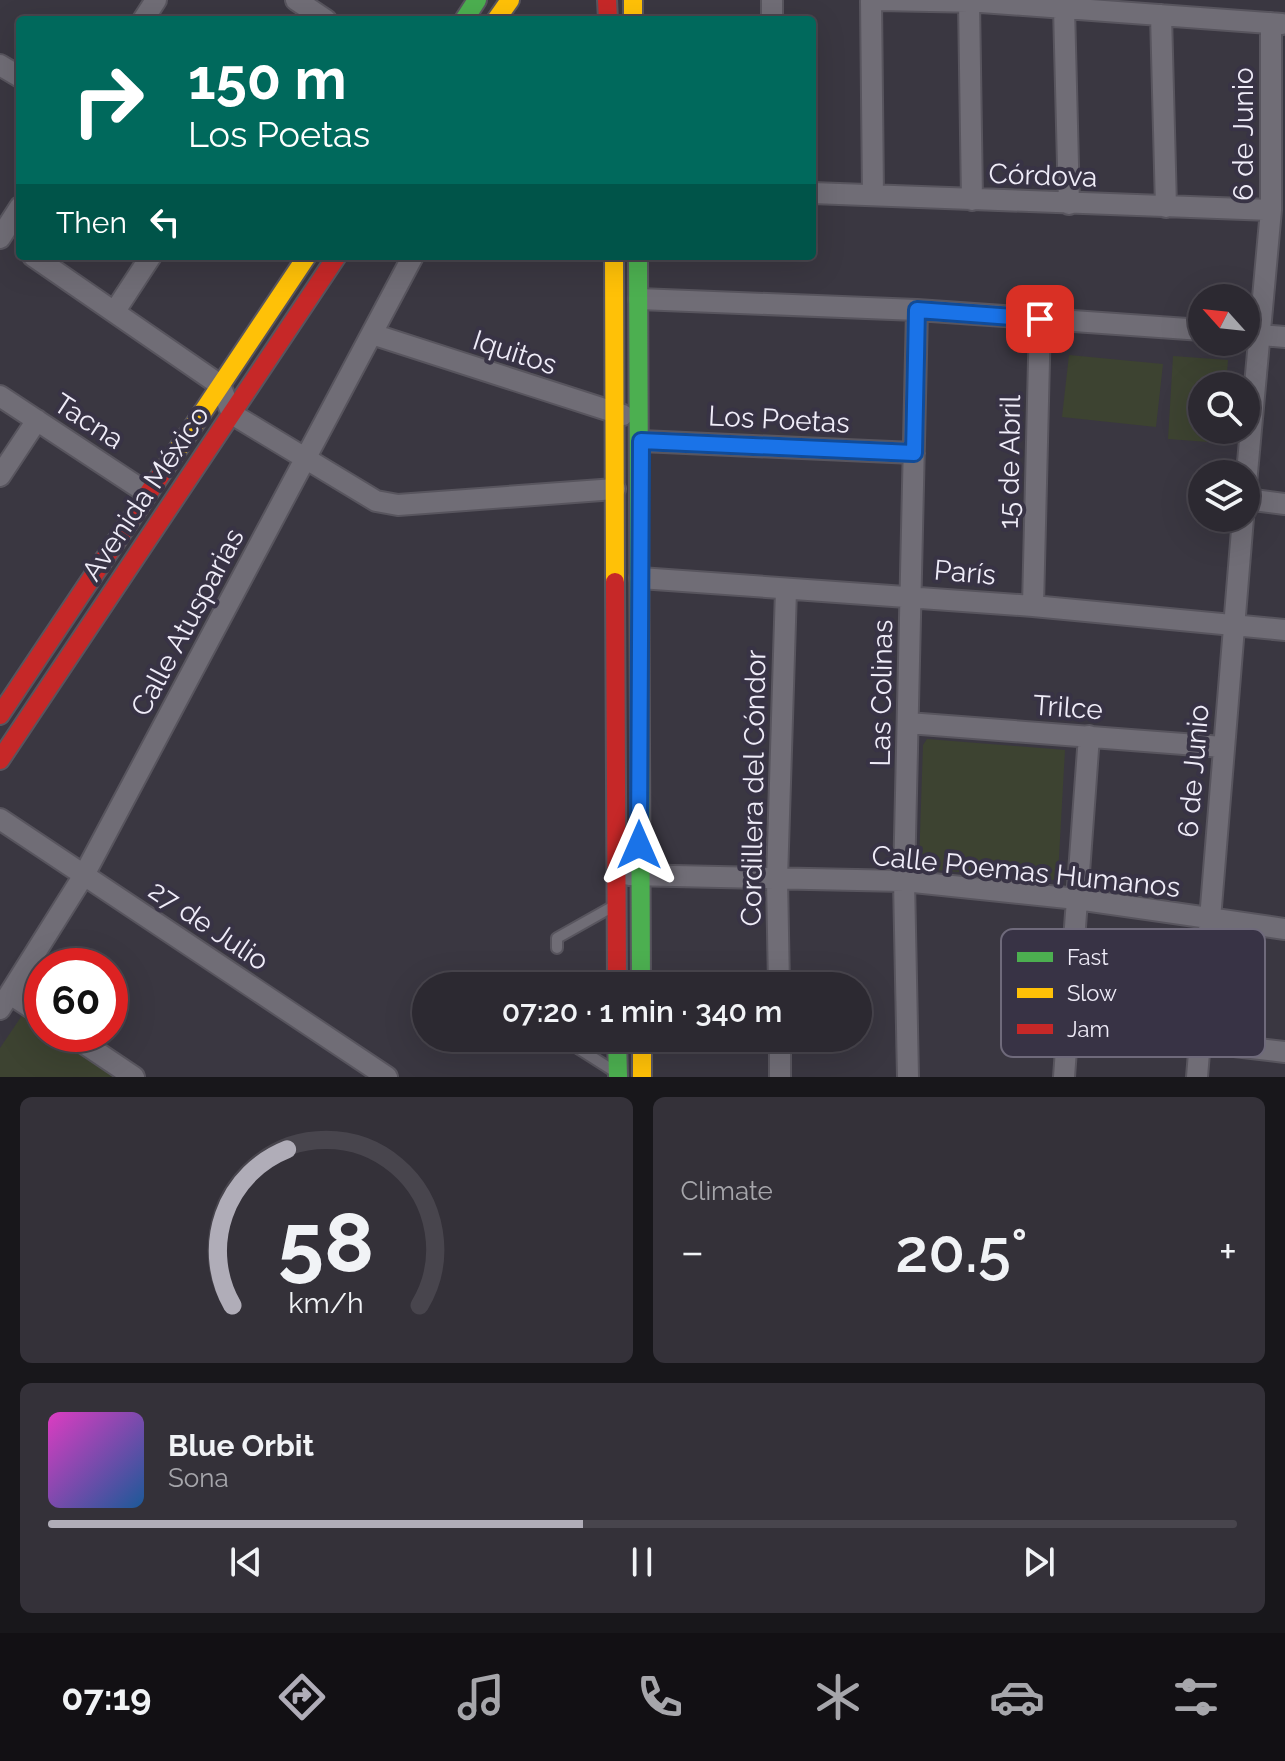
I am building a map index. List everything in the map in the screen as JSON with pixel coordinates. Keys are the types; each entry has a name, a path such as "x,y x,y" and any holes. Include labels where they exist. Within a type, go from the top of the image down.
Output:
{"main road":[{"name":"Avenida México","path":"0,715 304,260"},
{"name":"Avenida México","path":"0,760 334,260"},
{"path":"614,260 617,972"},
{"path":"638,260 641,972"},
{"path":"617,1052 618,1075"},
{"path":"642,1052 642,1077"}],"street":[{"path":"871,0 873,195"},
{"path":"879,0 977,1 1161,15 1202,9 1278,24"},
{"path":"972,200 977,1"},
{"path":"1064,8 1069,204"},
{"path":"1161,15 1166,207"},
{"name":"6 de Junio","path":"1260,286 1271,210 1278,24"},
{"name":"Córdova","path":"816,193 1271,210"},
{"path":"1,236 16,213"},
{"path":"39,260 220,385 232,414 305,461 376,501 398,505 615,489"},
{"path":"115,311 148,260"},
{"name":"Calle Atusparias","path":"5,1002 84,875 411,260"},
{"path":"639,299 917,310 1188,329"},
{"name":"Las Colinas","path":"908,1077 904,881 917,310"},
{"name":"15 de Abril","path":"1033,606 1040,319"},
{"name":"Iquitos","path":"372,334 615,415 641,416"},
{"path":"1260,335 1285,337"},
{"name":"6 de Junio","path":"1247,460 1252,356"},
{"name":"Tacna","path":"0,396 147,493"},
{"path":"0,476 37,420"},
{"name":"Los Poetas","path":"641,441 914,453"},
{"path":"1260,501 1285,504"},
{"name":"6 de Junio","path":"1209,929 1242,532"},
{"name":"París","path":"640,578 911,596 1285,630"},
{"name":"Cordillera del Cóndor","path":"779,972 777,879 786,590"},
{"name":"Trilce","path":"908,723 1223,747"},
{"path":"1075,929 1089,736"},
{"name":"27 de Julio","path":"0,819 387,1077"},
{"name":"Calle Poemas Humanos","path":"617,875 904,881 1077,899 1285,929"},
{"path":"5,1002 24,1009"},
{"path":"1265,1050 1285,1052"},
{"path":"97,1052 134,1077"},
{"path":"780,1052 780,1077"},
{"path":"1064,1077 1065,1057"},
{"name":"6 de Junio","path":"1197,1077 1199,1057"}],"lane":[{"path":"557,948 557,938 617,904"},
{"path":"583,1052 618,1075"}],"green space":[{"path":"1069,355 1163,364 1156,427 1062,417"},
{"path":"1173,356 1228,360 1227,372 1188,372 1188,440 1168,439"},
{"path":"927,739 1065,750 1058,875 1053,880 924,869 919,864 923,745"},
{"path":"24,1012 24,1052 84,1052 121,1077 0,1077 0,1048"}],"traffic: fast":[{"path":"467,16 477,0"},
{"path":"638,260 641,972"},
{"path":"617,1052 618,1077"}],"traffic: slow":[{"path":"499,16 510,0"},
{"path":"633,0 633,16"},
{"path":"172,458 304,260"},
{"path":"614,260 615,582"},
{"path":"642,1052 642,1077"}],"traffic: jam":[{"path":"607,0 608,16"},
{"path":"0,760 334,260"},
{"path":"0,715 172,458"},
{"path":"615,582 617,972"}],"route":[{"path":"639,845 641,441 914,453 917,310 1040,319"}]}
